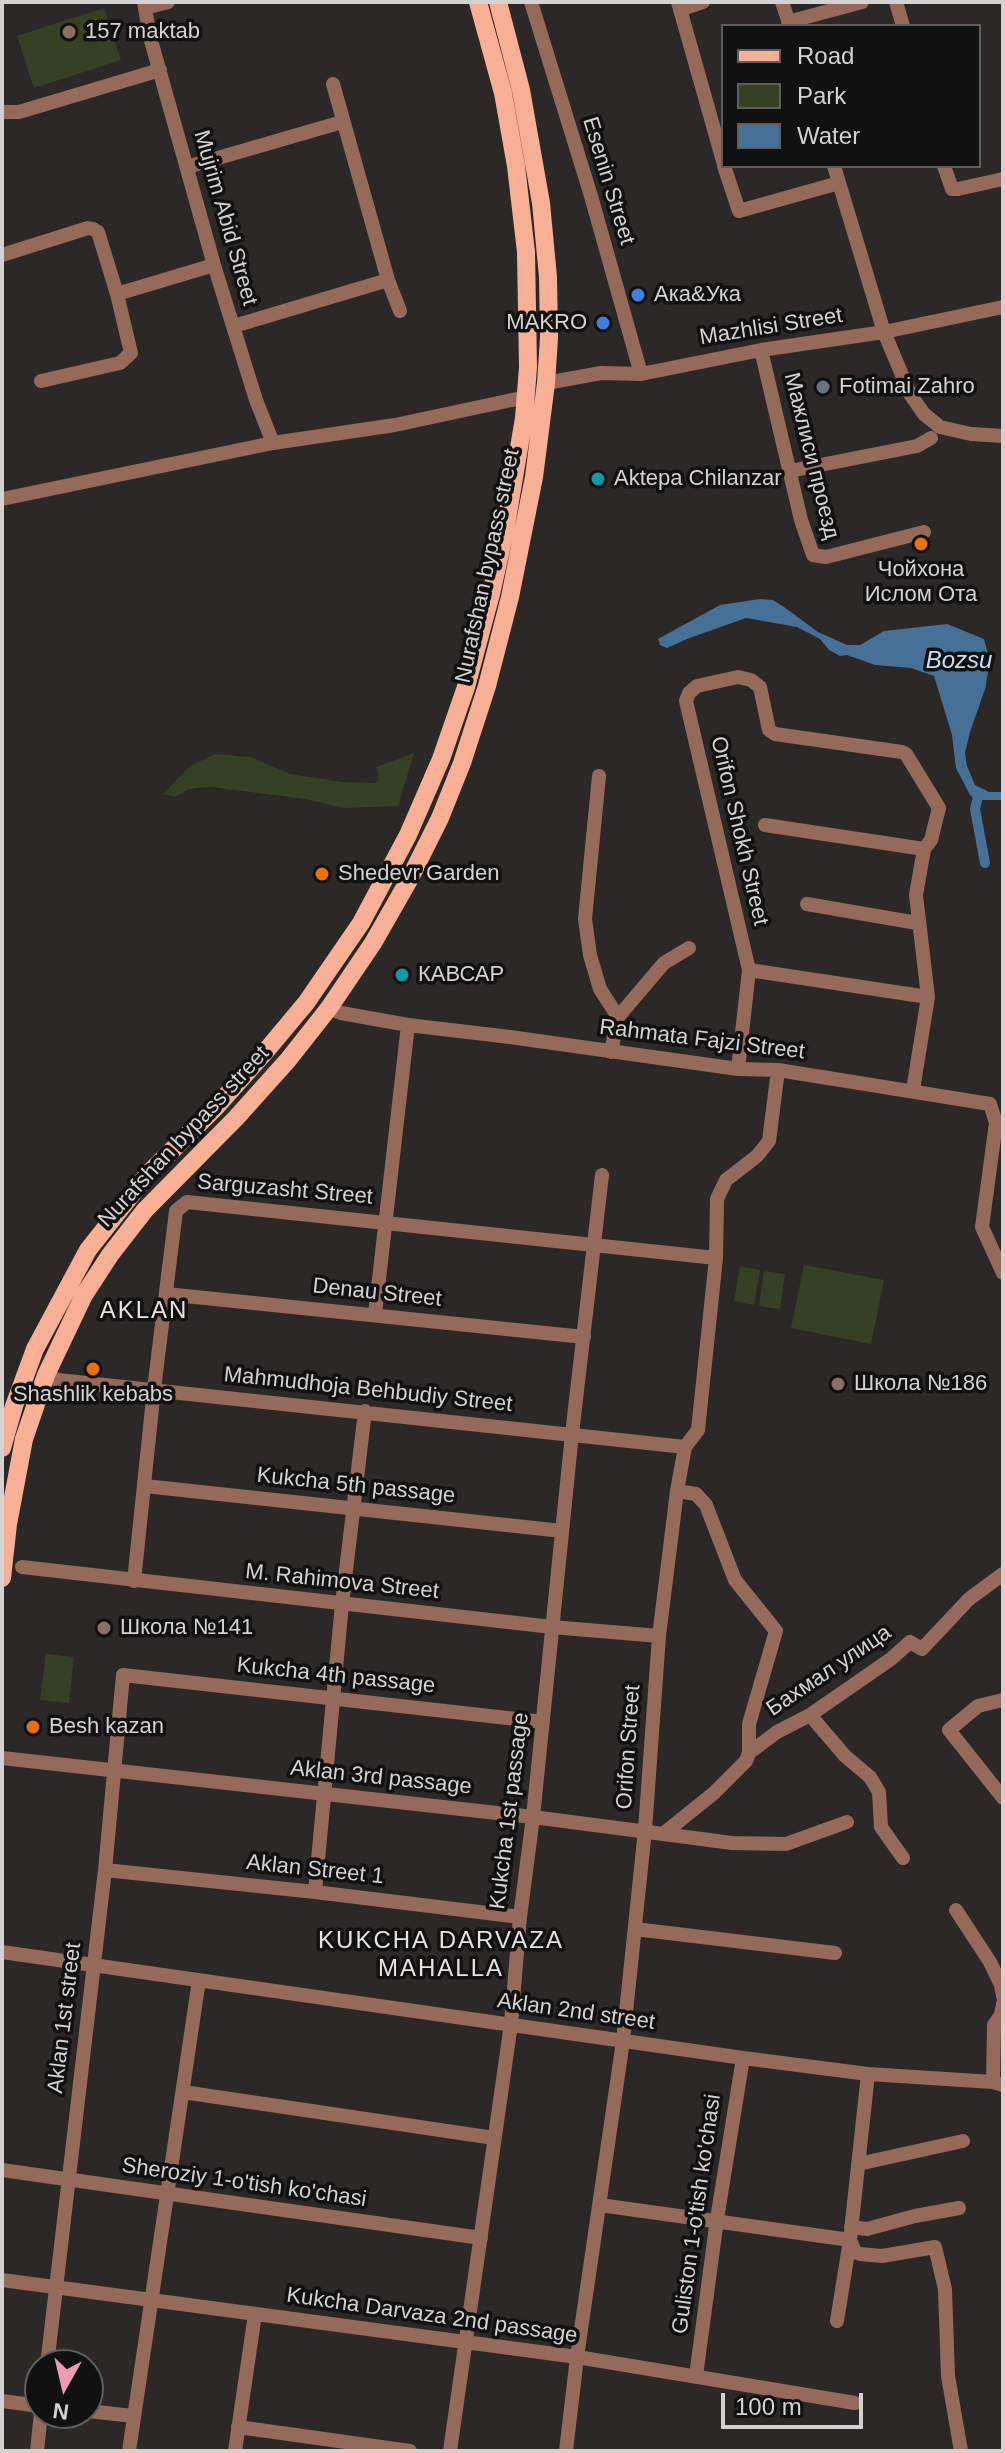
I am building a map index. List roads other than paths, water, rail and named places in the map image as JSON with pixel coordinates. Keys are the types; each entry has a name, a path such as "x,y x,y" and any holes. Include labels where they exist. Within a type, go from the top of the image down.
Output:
{"main road":[{"name":"Nurafshan bypass street","path":"2,1448 29,1365 52,1313 88,1250 148,1174 241,1080 306,1003 376,897 441,759 501,596 534,477 546,383 549,297 535,165 510,83 478,2"},
{"name":"Nurafshan bypass street","path":"2,1578 18,1463 46,1375 69,1323 97,1273 127,1232 164,1189 262,1089 329,1008 384,925 440,818 483,699 501,596 526,397 529,341 526,252 510,83 498,2"},
{"path":"526,252 536,246 546,250"},
{"path":"419,810 426,806 433,807 440,818"},
{"path":"111,1220 115,1231 127,1232"},
{"path":"52,1313 65,1311 69,1323"}],"street":[{"path":"145,5 168,2"},
{"name":"Esenin Street","path":"531,2 591,196 641,374"},
{"path":"703,2 679,6 721,153"},
{"path":"782,2 789,24 862,2"},
{"path":"896,2 902,24"},
{"name":"Mujrim Abid Street","path":"145,5 150,37 214,265 256,400 273,443"},
{"path":"2,112 19,112 160,70"},
{"path":"333,84 388,280 400,311"},
{"path":"187,167 342,122"},
{"path":"725,168 739,211 839,183"},
{"path":"835,168 884,332 910,394 924,414 940,427 959,433 1003,436"},
{"path":"945,168 952,189 1003,179"},
{"path":"2,255 93,229 98,232 131,353 120,363 41,381"},
{"path":"117,294 214,265"},
{"path":"234,326 388,280"},
{"name":"Mazhlisi Street","path":"546,383 601,373 641,374 761,350 884,332 1003,307"},
{"name":"Мажлиси проезд","path":"761,350 801,520 813,555 826,557 924,532"},
{"path":"2,499 273,443 382,428 526,397"},
{"path":"790,471 917,446 931,438"},
{"name":"Orifon Shokh Street","path":"738,1069 749,970 686,701 689,693 697,686 738,677 751,680 760,687 769,730 775,734 906,754 939,808 931,840 924,849"},
{"path":"599,776 585,919 590,955 600,989 618,1017"},
{"path":"765,825 924,849 916,895 928,997 913,1090"},
{"path":"807,904 917,923"},
{"path":"611,1052 618,1017 664,963 689,948"},
{"path":"749,970 928,997"},
{"name":"Rahmata Fajzi Street","path":"329,1008 408,1025 738,1069 778,1070 997,1101"},
{"path":"375,1314 408,1025"},
{"name":"Orifon Street","path":"566,2451 623,2041 645,1830 659,1636 677,1491 685,1447 698,1430 716,1258 716,1205 726,1180 757,1156 769,1141 778,1070"},
{"path":"997,1101 999,1124 982,1227 1003,1273"},
{"name":"Kukcha 1st passage","path":"450,2451 511,2024 520,1917 602,1175"},
{"name":"Sarguzasht Street","path":"134,1581 176,1211 187,1202 716,1258"},
{"name":"Denau Street","path":"166,1294 584,1337"},
{"name":"Mahmudhoja Behbudiy Street","path":"46,1375 58,1380 685,1447"},
{"path":"315,1892 342,1604 365,1411"},
{"name":"Kukcha 5th passage","path":"145,1486 562,1531"},
{"name":"Бахмал улица","path":"663,1834 714,1793 746,1761 749,1724 776,1631 735,1580 706,1505 696,1494 677,1491"},
{"name":"M. Rahimova Street","path":"22,1567 552,1627 659,1636"},
{"name":"Бахмал улица","path":"749,1753 777,1732 810,1715 891,1659 910,1642 922,1649 969,1599 1003,1574"},
{"name":"Kukcha 4th passage","path":"123,1675 543,1722"},
{"name":"Aklan 1st street","path":"49,2349 105,1870 123,1675"},
{"path":"1003,1700 978,1706 949,1730 1003,1798"},
{"path":"810,1715 845,1756 870,1777 879,1792 881,1827 903,1858"},
{"name":"Аklаn 3rd passage","path":"2,1758 645,1830 732,1843 786,1844 847,1822"},
{"name":"Аklаn Street 1","path":"105,1870 520,1917"},
{"path":"956,1910 990,1962 1003,1996"},
{"path":"635,1929 835,1953"},
{"name":"Аklаn 2nd street","path":"2,1952 743,2058 868,2074 998,2084"},
{"path":"129,2451 199,1980"},
{"path":"998,2084 994,2025 1001,2015 1003,2004"},
{"name":"Guliston 1-o'tish ko'chasi","path":"696,2376 743,2058"},
{"path":"837,2321 868,2074"},
{"path":"183,2092 494,2138"},
{"path":"858,2164 963,2141"},
{"name":"Sheroziy 1-o'tish ko'chasi","path":"2,2170 481,2238"},
{"path":"600,2205 850,2233 959,2208"},
{"path":"850,2233 855,2252 860,2254 882,2256 935,2247 945,2289 948,2376 961,2451"},
{"name":"Kukcha Darvaza 2nd passage","path":"2,2280 577,2357 855,2403"},
{"path":"235,2451 255,2314"},
{"path":"2,2401 24,2404"},
{"path":"104,2413 133,2416"},
{"path":"238,2427 410,2451"},
{"path":"37,2451 39,2429"}],"water":[{"name":"Bozsu","path":"773,600 818,632 847,645 860,645 884,631 947,624 984,639 990,662 965,753 975,785 989,792 1003,792 1003,800 976,800 970,795 956,768 952,735 934,676 911,668 875,665 847,655 840,656 829,650 820,639 797,627 746,618 667,648 660,645 658,639 720,605"}],"waterway":[{"path":"978,796 975,809 985,863"}],"place":[{"name":"157 maktab","path":"69,32"},
{"name":"Ака&Ука","path":"638,295"},
{"name":"MAKRO","path":"603,323"},
{"name":"Fotimai Zahro","path":"823,387"},
{"name":"Aktepa Chilanzar","path":"598,479"},
{"name":"Чойхона Ислом Ота","path":"921,544"},
{"name":"Shedevr Garden","path":"322,874"},
{"name":"КАВСАР","path":"402,975"},
{"name":"Shashlik kebabs","path":"93,1369"},
{"name":"Школа №186","path":"838,1384"},
{"name":"Школа №141","path":"104,1628"},
{"name":"Besh kazan","path":"33,1727"}],"district":[{"name":"AKLAN","path":"144,1311"},
{"name":"KUKCHA DARVAZA MAHALLA","path":"441,1955"}]}
